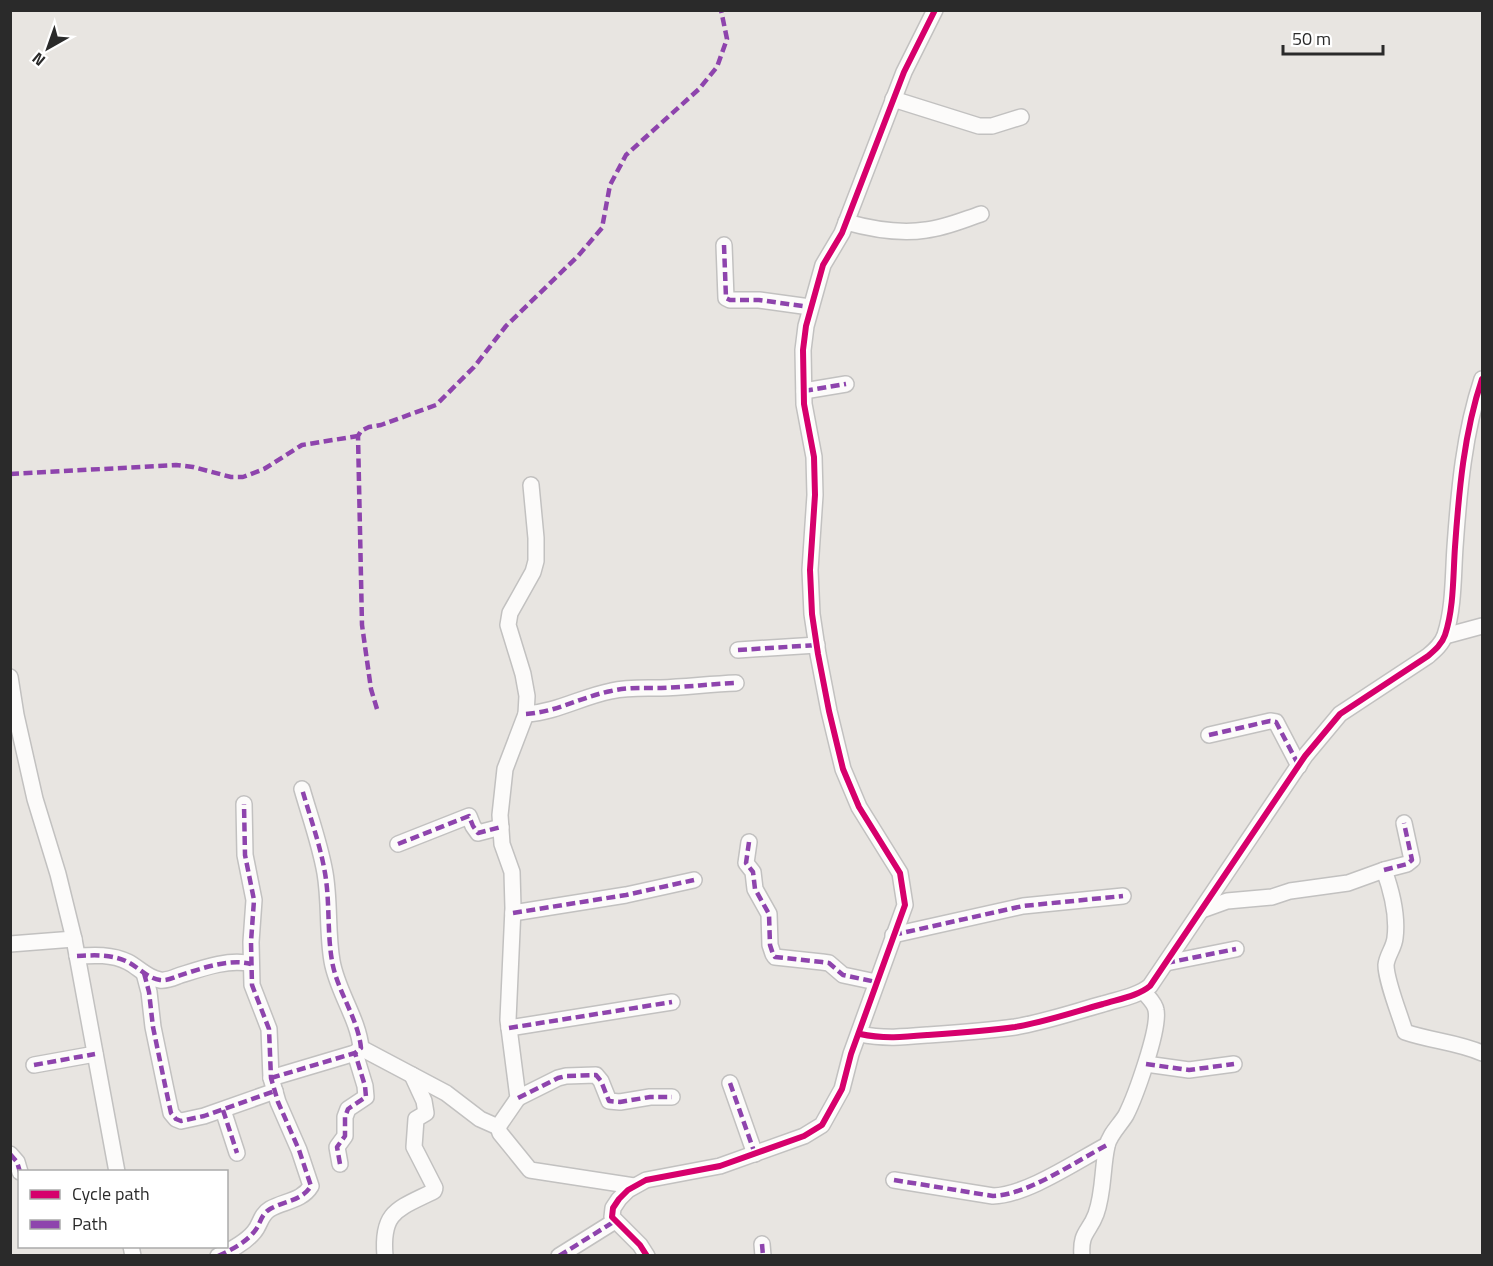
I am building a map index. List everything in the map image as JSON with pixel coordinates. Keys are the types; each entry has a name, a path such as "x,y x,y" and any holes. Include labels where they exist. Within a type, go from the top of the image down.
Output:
{"street":[{"path":"647,1256 640,1245 612,1218 613,1208 619,1198 634,1186 645,1180 720,1166 804,1136 822,1125 842,1089 851,1054 905,905 900,873 859,807 843,769 829,711 812,614 810,570 815,495 814,457 804,391 803,350 810,307 823,265 846,222 904,72 935,10"},
{"path":"893,99 979,126 992,126 1021,117"},
{"path":"846,222 908,232 927,230 981,214"},
{"path":"724,245 726,298 810,307"},
{"path":"860,1034 899,1038 1014,1027 1047,1020 1144,992 1155,980 1299,766 1340,714 1413,668 1437,649 1444,636 1451,594 1466,443 1471,414 1482,379"},
{"path":"804,391 846,384"},
{"path":"518,1098 509,1028 508,985 513,913 512,872 502,844 501,828 505,769 526,714 527,696 524,674 508,625 510,613 533,572 536,561 531,485"},
{"path":"1444,636 1472,627 1482,627"},
{"path":"738,650 817,645"},
{"path":"10,677 35,799 58,874 74,939 117,1170"},
{"path":"526,714 556,710 613,690 639,686 659,688 736,683"},
{"path":"1209,735 1270,721 1276,722 1299,766"},
{"path":"302,789 325,872 332,961 357,1032 358,1050 367,1092 366,1097 353,1104 346,1112 345,1136 337,1147 340,1164"},
{"path":"218,1256 249,1238 256,1230 260,1219 269,1210 306,1193 310,1188 299,1150 283,1115 273,1085 271,1038 252,985 251,942 254,900 245,855 244,804"},
{"path":"398,844 469,816 472,826 478,833 501,828"},
{"path":"1202,910 1227,902 1272,897 1290,891 1348,883 1407,864 1412,860 1404,823"},
{"path":"749,842 746,863 753,872 755,889 770,914 770,945 773,954 782,958 829,963 843,975 876,982"},
{"path":"1384,870 1392,892 1395,910 1395,940 1388,954 1387,973 1405,1032 1423,1038 1467,1046 1482,1053"},
{"path":"513,913 626,895 694,880"},
{"path":"893,935 1023,906 1123,896"},
{"path":"10,944 74,939"},
{"path":"1166,963 1236,949"},
{"path":"77,956 99,954 114,957 128,962 161,981 228,963 251,964"},
{"path":"144,973 149,992 156,1046 171,1113 182,1121 223,1110 273,1085 358,1050 446,1093 484,1122 498,1127 514,1151 531,1170 634,1186"},
{"path":"1082,1256 1082,1239 1096,1216 1107,1145 1131,1103 1146,1064 1157,1013 1155,1006 1144,992"},
{"path":"509,1028 672,1002"},
{"path":"34,1065 95,1054"},
{"path":"1146,1064 1189,1070 1234,1064"},
{"path":"385,1256 388,1219 434,1191 435,1188 414,1147 416,1119 426,1113 424,1101 412,1075"},
{"path":"498,1127 518,1098 558,1078 567,1076 596,1075 609,1101 672,1097"},
{"path":"730,1083 755,1154"},
{"path":"223,1110 237,1153"},
{"path":"894,1180 1002,1196 1038,1183 1107,1145"},
{"path":"10,1154 17,1162 19,1170"},
{"path":"559,1256 615,1221"}],"marked path":[{"path":"377,709 371,689 362,625 358,436 361,431 369,427 381,425 436,405 474,367 506,326 578,256 602,228 610,185 626,155 699,89 717,67 727,39 721,10"},
{"path":"724,245 726,298 810,307"},
{"path":"804,391 846,384"},
{"path":"10,474 176,465 231,477 243,477 264,469 302,445 358,436"},
{"path":"738,650 817,645"},
{"path":"526,714 537,713 617,690 736,683"},
{"path":"1209,735 1270,721 1276,722 1299,766"},
{"path":"271,1078 355,1053 361,1048 356,1026 338,983 332,961 325,873 302,789"},
{"path":"218,1256 238,1246 250,1236 267,1211 298,1198 311,1186 299,1150 278,1102 271,1078 269,1029 252,985 251,942 254,900 245,855 244,804"},
{"path":"398,844 469,816 478,833 501,827"},
{"path":"1384,870 1407,864 1412,860 1404,823"},
{"path":"749,842 746,863 753,872 755,889 769,914 770,945 775,957 829,963 843,975 876,982"},
{"path":"513,913 626,895 694,880"},
{"path":"893,935 1023,906 1123,896"},
{"path":"1166,963 1236,949"},
{"path":"77,956 109,956 128,962 151,977 162,980 224,963 251,964"},
{"path":"144,973 171,1113 176,1119 181,1121 204,1116 275,1091"},
{"path":"509,1028 672,1002"},
{"path":"340,1164 337,1147 345,1136 345,1117 348,1109 366,1097 355,1053"},
{"path":"34,1065 95,1054"},
{"path":"1146,1064 1189,1070 1234,1064"},
{"path":"518,1098 558,1078 596,1075 609,1101 672,1097"},
{"path":"730,1083 755,1154"},
{"path":"223,1110 237,1153"},
{"path":"894,1180 993,1196 1006,1194 1036,1184 1107,1145"},
{"path":"10,1154 17,1162 19,1170"},
{"path":"559,1256 615,1221"},
{"path":"762,1244 763,1256"}],"cycle path":[{"path":"647,1256 640,1245 612,1217 613,1208 628,1190 646,1180 720,1166 804,1136 822,1125 842,1089 851,1054 905,905 900,873 859,807 843,769 818,654 812,614 810,570 815,495 814,457 804,404 803,350 806,326 823,265 842,233 904,72 935,10"},
{"path":"860,1034 902,1037 1015,1027 1128,997 1150,986 1305,756 1340,714 1428,656 1442,641 1452,603 1463,462 1482,379"}]}
